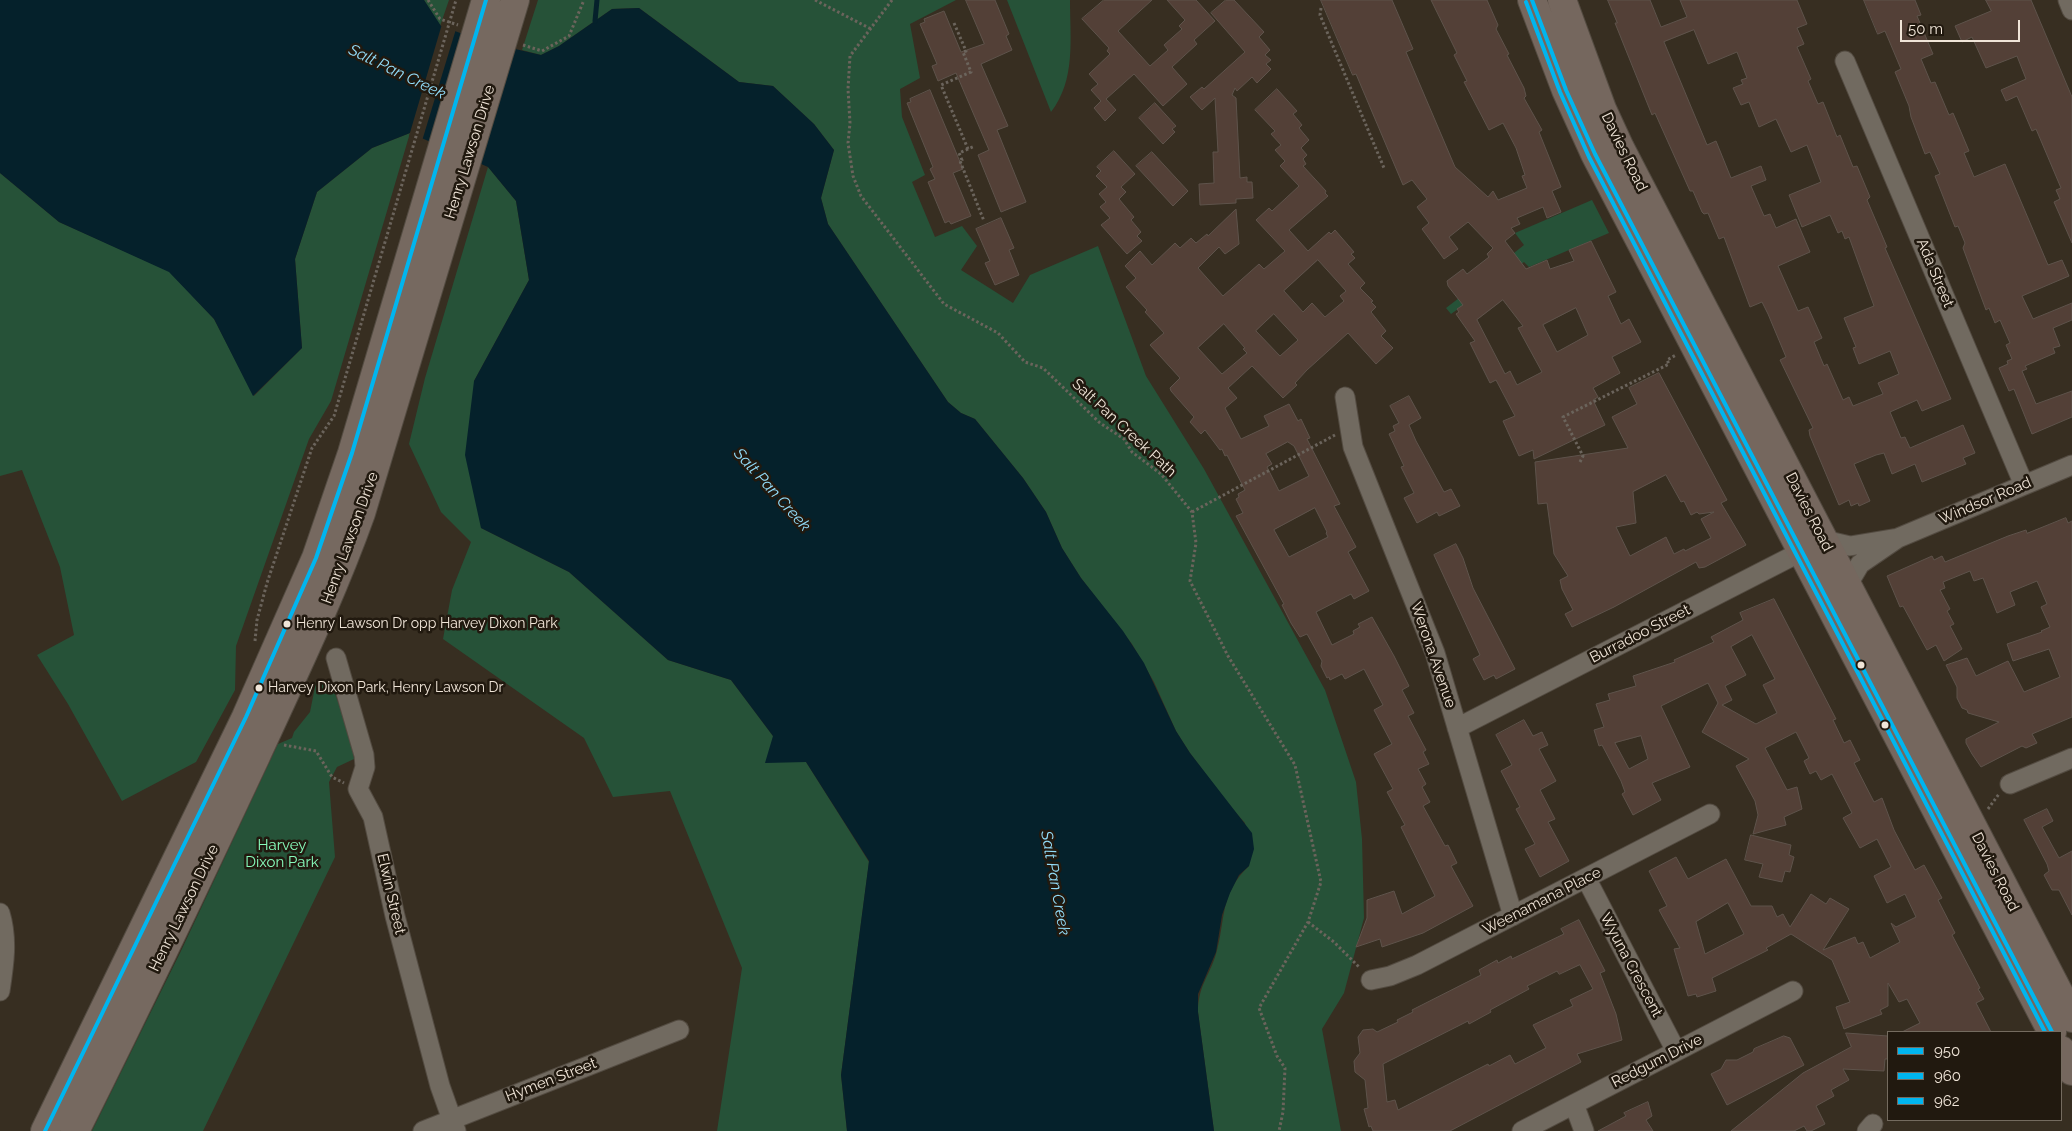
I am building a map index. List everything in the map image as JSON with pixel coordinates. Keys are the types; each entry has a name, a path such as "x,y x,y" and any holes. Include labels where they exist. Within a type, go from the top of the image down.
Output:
{"highway":[{"name":"Davies Road","path":"1532,0 1566,90 1595,154 1694,345 1812,545 1847,586 2072,1017"},
{"name":"Davies Road","path":"1562,0 1599,101 1617,140 1812,545 2052,1031"},
{"path":"2062,1052 2072,1071"}],"main road":[{"name":"Henry Lawson Drive","path":"75,1131 306,650 340,570 361,513 378,412 486,0"},
{"name":"Henry Lawson Drive","path":"45,1131 246,717 316,558 335,505 378,412 515,0"}],"street":[{"path":"2068,0 2072,10"},
{"name":"Ada Street","path":"1845,61 2024,485"},
{"name":"Werona Avenue","path":"1345,397 1353,447 1427,631 1514,916"},
{"name":"Windsor Road","path":"1847,586 1860,564 1898,538 2072,465"},
{"name":"Windsor Road","path":"1812,545 1850,546 1898,538"},
{"name":"Burradoo Street","path":"1457,728 1812,545"},
{"path":"336,658 364,755 365,767 358,789"},
{"path":"2010,784 2072,758"},
{"name":"Elwin Street","path":"358,789 373,817 399,931 440,1086 454,1125"},
{"name":"Weenamana Place","path":"1371,980 1403,972 1710,814"},
{"name":"Wyuna Crescent","path":"1586,878 1676,1051"},
{"path":"0,913 5,934 0,991"},
{"name":"Redgum Drive","path":"1522,1131 1793,990"},
{"name":"Hymen Street","path":"423,1131 454,1125 679,1030"},
{"path":"1574,1104 1584,1131"}],"path":[{"path":"254,647 257,620 266,583 312,448 334,416 456,0"},
{"path":"814,0 871,29"},
{"name":"Salt Pan Creek Path","path":"892,0 850,56 848,89 850,123 848,143 853,176 861,196 944,304 998,333 1025,362 1043,368 1100,422 1124,439 1132,452 1161,474 1192,512"},
{"path":"1321,8 1320,15 1384,168"},
{"path":"954,22 966,50 962,52 971,72 941,85 968,149"},
{"path":"975,146 959,153 962,160 960,161 984,220"},
{"path":"1580,462 1583,456 1563,417 1669,364 1667,360 1694,345"},
{"path":"1279,1131 1283,1112 1285,1068 1277,1056 1259,1008 1308,922 1321,882 1294,765 1228,656 1190,581 1196,543 1192,512 1349,427"},
{"path":"262,741 316,751 332,777 358,789"},
{"path":"1308,922 1334,942 1371,980"}],"green space":[{"path":"424,0 449,0 440,26"},
{"path":"538,0 956,0 910,24 920,78 900,89 902,117 925,175 912,182 935,237 962,226 977,246 961,270 1013,303 1030,275 1098,246 1146,376 1204,469 1325,690 1356,782 1362,839 1364,918 1344,993 1322,1029 1341,1131 1214,1131 1198,1003 1216,954 1228,897 1239,876 1249,866 1245,823 1190,753 1176,731 1154,682 1132,644 1081,578 1062,548 1046,512 1023,478 975,419 961,413 948,402 828,224 821,198 834,150 814,124 773,86 739,82 639,8 612,9 559,46 541,55 522,50"},
{"path":"1007,0 1070,0 1071,44 1068,73 1059,100 1051,112"},
{"path":"410,133 331,401 309,439 236,646 235,690 196,762 122,801 68,704 37,655 74,635 60,567 22,470 0,476 0,173 59,222 169,271 214,319 254,396 302,348 295,259 317,192 372,148"},
{"path":"488,167 516,201 529,280 474,381 481,528 569,572 668,660 731,680 773,736 806,762 869,862 841,1075 847,1131 717,1131 742,968 670,791 613,797 584,738 443,639 452,590 471,542 441,512 409,444 425,378"},
{"path":"1592,200 1609,233 1529,267 1524,262 1451,314 1446,308 1515,255 1514,253 1524,245 1515,233"},
{"name":"Harvey Dixon Park","path":"316,682 332,685 352,742 354,759 337,767 329,782 335,857 203,1131 92,1131 180,953 278,744 292,738 294,732 310,712"}],"water":[{"name":"Salt Pan Creek","path":"0,0 424,0 441,26 485,42 541,55 559,46 612,9 639,8 739,82 773,86 814,124 834,150 821,198 828,224 948,402 961,413 975,419 1023,478 1046,512 1062,548 1081,578 1123,631 1144,663 1176,731 1190,753 1252,833 1254,849 1249,866 1239,875 1230,893 1222,915 1216,952 1198,994 1198,1012 1214,1131 847,1131 841,1075 869,861 806,762 765,763 773,736 731,680 668,660 569,572 481,528 465,455 474,381 529,280 516,201 488,167 410,133 372,148 317,192 295,259 302,348 253,396 214,319 169,272 59,222 0,173"}],"pier":[{"path":"442,24 456,29 422,141 409,136"}],"building":[{"path":"966,0 995,0 1009,34 1006,36 1012,50 981,64 1008,126 997,130 1026,202 1001,212 978,155 989,150 956,73 938,81 932,66 937,64 920,24 925,22 924,19 944,11 961,52 984,44"},
{"path":"1104,0 1152,0 1118,31 1150,66 1168,50 1164,45 1182,29 1179,26 1185,20 1167,0 1196,0 1215,21 1194,40 1197,44 1172,67 1187,84 1163,106 1134,74 1106,99 1116,110 1105,121 1094,108 1101,101 1091,90 1098,84 1089,74 1110,54 1107,51 1109,48 1082,19"},
{"path":"1226,0 1234,0 1264,32 1259,37 1270,50 1265,55 1271,60 1266,64 1271,69 1257,83 1252,77 1237,91 1235,88 1232,95 1236,98 1240,178 1247,177 1247,182 1252,182 1253,198 1236,199 1236,203 1200,205 1199,184 1214,183 1213,152 1218,152 1215,98 1202,110 1190,97 1202,87 1204,89 1245,52 1211,13"},
{"path":"1321,0 1392,0 1413,49 1406,52 1455,167 1488,197 1493,191 1498,200 1527,188 1522,176 1525,175 1516,148 1503,123 1489,130 1464,82 1467,81 1454,55 1457,53 1431,0 1487,0 1498,25 1496,29 1524,88 1526,96 1524,98 1542,130 1539,132 1561,187 1552,191 1561,212 1547,218 1543,207 1517,218 1520,224 1511,228 1515,233 1505,241 1526,269 1547,260 1550,269 1574,261 1569,250 1591,241 1616,292 1608,296 1621,324 1629,319 1641,342 1612,357 1620,373 1593,388 1598,397 1593,400 1605,425 1534,459 1533,450 1519,456 1503,421 1515,416 1496,380 1490,383 1470,343 1475,341 1456,314 1459,312 1457,309 1463,305 1448,286 1447,281 1463,269 1467,274 1489,257 1487,254 1493,248 1468,222 1449,237 1458,249 1444,259 1422,229 1429,223 1417,207 1427,199 1412,180 1403,185 1356,74 1353,75","holes":["1503,300 1523,326 1518,328 1542,372 1517,385 1510,371 1505,374 1477,320","1576,308 1588,335 1557,352 1543,325"]},
{"path":"1608,0 1650,0 1661,27 1687,17 1680,0 1797,0 1807,24 1797,28 1804,44 1797,47 1811,79 1808,81 1818,104 1823,102 1837,137 1840,135 1853,167 1857,166 1870,197 1867,200 1887,247 1885,248 1951,399 1922,411 1917,400 1890,412 1901,438 1905,437 1910,448 1963,425 1975,453 1963,458 1966,464 1922,482 1915,464 1892,474 1884,453 1876,455 1854,464 1870,501 1859,506 1858,503 1851,506 1849,500 1839,505 1810,436 1809,430 1813,428 1780,360 1786,357 1768,314 1762,302 1750,307 1724,237 1719,239 1708,213 1704,214 1702,212 1693,191 1690,191 1655,113 1652,115 1615,23 1617,23","holes":["1694,30 1708,64 1737,52 1747,78 1741,80 1743,84 1733,88 1741,105 1749,102 1759,127 1776,119 1791,152 1807,145 1821,182 1789,195 1802,227 1830,215 1838,233 1842,231 1845,239 1849,237 1874,306 1844,318 1856,347 1853,348 1859,364 1890,351 1899,374 1878,383 1883,394 1853,406 1849,397 1843,400 1827,364 1824,366 1814,342 1822,338 1808,307 1798,311 1778,266 1810,252 1796,219 1776,228 1770,214 1764,216 1751,186 1766,180 1761,166 1731,178 1716,141 1707,145 1664,42"]},
{"path":"1864,0 1915,0 1921,15 1917,16 1933,54 1921,59 1931,83 1935,82 1949,115 1953,113 1969,151 1964,153 1974,177 2005,164 2048,265 2062,260 2069,276 2022,296 2033,319 2072,303 2072,320 2053,328 2060,346 2053,348 2055,353 2025,366 2027,369 2022,371 2036,404 2072,391 2072,417 2032,434 2014,389 2009,391 1999,368 2008,364 2007,361 2012,359 2006,345 2010,343 2000,320 1995,323 1989,308 1986,310 1963,248 1965,243 1958,226 1955,227 1935,176 1940,174 1930,152 1925,154 1895,72 1901,69 1885,31 1878,34"},
{"path":"1986,0 2031,0 2072,97 2072,243 2054,202 2060,199 2056,190 2061,188 2036,129 2032,131 2017,96 2006,101 2001,90 2026,79 2017,56 1986,68 1972,37 1962,42 1955,26 1991,11"},
{"path":"1277,89 1297,111 1293,114 1302,125 1299,128 1309,140 1301,148 1307,155 1303,159 1306,164 1303,166 1326,191 1325,193 1328,196 1289,230 1308,251 1329,232 1331,234 1335,230 1354,252 1351,254 1355,258 1348,264 1365,283 1360,288 1373,301 1371,302 1376,307 1371,312 1386,331 1381,336 1393,348 1376,364 1348,333 1307,370 1295,383 1297,385 1283,398 1252,366 1228,388 1237,398 1225,408 1241,439 1269,426 1264,416 1289,404 1298,421 1301,419 1310,438 1307,439 1340,504 1334,506 1356,547 1348,552 1369,591 1354,599 1351,594 1316,612 1332,645 1354,634 1353,631 1360,627 1358,624 1372,617 1409,686 1402,690 1414,713 1408,716 1426,750 1423,752 1429,764 1418,769 1426,784 1422,787 1430,802 1423,806 1445,846 1448,845 1457,863 1451,866 1473,906 1423,933 1382,947 1380,939 1356,947 1367,918 1367,900 1394,891 1402,914 1435,896 1401,827 1405,825 1387,792 1393,789 1374,754 1392,744 1374,710 1383,705 1364,669 1345,679 1342,674 1330,680 1329,677 1327,678 1321,666 1322,661 1307,634 1300,637 1291,623 1282,605 1284,604 1236,516 1243,513 1236,499 1239,497 1238,494 1245,490 1227,455 1225,456 1222,449 1220,450 1205,430 1201,434 1190,422 1194,417 1171,391 1170,388 1180,378 1150,345 1164,333 1145,312 1147,310 1126,287 1136,278 1125,266 1140,251 1152,265 1175,243 1180,248 1191,238 1196,243 1207,234 1208,236 1236,209 1239,244 1225,254 1219,247 1198,268 1223,296 1259,264 1264,269 1285,251 1256,220 1269,208 1272,211 1299,186 1280,166 1285,161 1275,150 1281,145 1271,134 1275,131 1255,110","holes":["1318,260 1346,291 1340,296 1344,301 1325,317 1312,303 1303,312 1284,291","1274,314 1298,340 1280,356 1256,331","1224,324 1245,348 1243,349 1247,353 1222,374 1198,348","1288,442 1294,446 1309,476 1279,491 1267,467 1272,464 1266,454","1315,508 1328,537 1289,557 1274,530"]},
{"path":"930,90 963,169 953,173 971,216 951,224 949,221 945,223 928,182 935,179 930,169 933,167 907,103 911,102 910,99"},
{"path":"1155,103 1176,126 1172,129 1175,132 1163,144 1139,118"},
{"path":"1114,151 1135,174 1121,187 1126,192 1119,199 1134,217 1131,220 1141,232 1137,236 1142,241 1127,254 1101,225 1110,218 1100,207 1106,202 1099,194 1107,187 1096,176 1101,171 1097,167"},
{"path":"1152,152 1188,191 1173,206 1136,166"},
{"path":"1001,218 1014,248 1009,250 1019,275 995,285 985,263 990,261 976,229"},
{"path":"1659,373 1727,500 1721,503 1746,545 1705,567 1699,568 1696,562 1614,607 1572,627 1565,614 1573,610 1562,589 1560,580 1568,576 1554,554 1547,503 1538,504 1535,462 1628,448 1612,417 1637,404 1629,388","holes":["1666,475 1681,502 1684,501 1691,515 1697,512 1699,514 1714,512 1701,519 1711,538 1685,551 1684,549 1674,554 1666,537 1630,556 1616,527 1636,523 1633,492"]},
{"path":"1409,396 1421,418 1409,425 1416,441 1444,492 1451,489 1460,506 1439,516 1437,512 1417,523 1404,498 1414,493 1401,467 1404,466 1389,434 1395,431 1393,426 1399,423 1390,406"},
{"path":"2066,518 2068,523 2072,521 2072,717 2032,734 2037,743 2026,748 2022,746 1981,767 1966,743 1966,739 1999,722 1968,713 1967,710 1962,708 1957,698 1957,687 1946,665 1967,658 1976,676 2008,661 2024,692 2060,677 2049,649 2013,661 2007,644 2042,632 2050,627 2041,607 2047,604 2037,581 2010,592 2015,605 1997,613 1983,578 1974,581 1970,571 1943,582 1945,588 1940,590 1950,609 1947,611 1954,624 1950,626 1962,649 1944,661 1936,645 1927,650 1903,606 1900,607 1887,576 1932,556 1934,560 1942,556 1945,562 2008,536 2026,530 2027,533"},
{"path":"1456,544 1473,588 1515,669 1496,679 1494,675 1484,680 1473,659 1480,655 1434,555"},
{"path":"1774,599 1836,719 1833,720 1844,743 1850,740 1860,760 1854,763 1874,802 1882,798 1894,830 1915,870 1924,865 1942,898 1938,900 1955,933 1952,935 1980,988 1978,989 1984,999 1976,1003 1990,1031 1904,1031 1920,1023 1907,999 1899,1002 1888,983 1888,1006 1880,1010 1882,1014 1844,1029 1836,1007 1850,1002 1832,960 1791,934 1766,948 1768,950 1712,978 1716,991 1697,997 1696,994 1688,996 1674,949 1680,948 1659,910 1667,906 1649,871 1676,857 1688,879 1726,859 1751,906 1772,906 1777,917 1783,914 1790,927 1811,894 1826,904 1830,898 1849,909 1823,950 1855,937 1858,944 1863,942 1870,958 1900,942 1891,923 1896,927 1916,917 1905,894 1887,903 1874,876 1891,867 1877,839 1860,848 1843,818 1852,813 1832,774 1821,780 1816,771 1810,774 1804,761 1809,758 1796,732 1765,748 1787,790 1797,787 1802,809 1784,817 1786,825 1753,834 1758,815 1755,801 1736,766 1749,759 1702,732 1718,703 1708,683 1661,706 1690,767 1652,783 1661,800 1633,815 1622,794 1625,792 1621,781 1602,745 1599,746 1594,730 1604,727 1596,704 1610,700 1608,694 1636,686 1633,676 1675,662 1674,660 1714,642 1711,637 1743,620 1740,613","holes":["1752,635 1775,679 1763,685 1777,713 1756,724 1722,705 1732,700 1725,686 1746,675 1731,647","1641,736 1648,759 1629,769 1615,743","1728,903 1744,934 1705,954 1696,922"]},
{"path":"1524,720 1533,736 1542,732 1548,745 1539,749 1556,781 1540,790 1555,819 1548,822 1569,861 1540,877 1525,849 1535,844 1516,809 1520,807 1501,771 1512,765 1496,735"},
{"path":"2047,809 2053,821 2042,827 2059,858 2072,851 2072,915 2059,890 2052,890 2044,875 2049,871 2047,864 2024,820"},
{"path":"1751,835 1791,845 1789,855 1794,857 1790,872 1785,871 1782,882 1759,877 1763,864 1745,860"},
{"path":"1579,920 1605,971 1600,973 1616,1014 1622,1040 1577,1054 1581,1062 1450,1131 1373,1131 1371,1126 1369,1127 1364,1109 1368,1108 1365,1080 1355,1072 1354,1061 1360,1053 1358,1037 1363,1030 1373,1029 1377,1032 1398,1022 1397,1020 1413,1012 1412,1010 1481,975 1479,970 1497,960 1498,963 1511,956 1512,959 1564,934 1561,929","holes":["1580,965 1593,989 1570,1000 1573,1006 1533,1025 1546,1048 1515,1064 1510,1055 1489,1066 1488,1064 1398,1110 1395,1100 1387,1102 1383,1064 1468,1021 1469,1024 1491,1012 1490,1010 1529,989 1527,986 1557,971 1559,974"]},
{"path":"1846,1033 1887,1036 1887,1059 1885,1059 1884,1071 1843,1069 1849,1080 1831,1090 1834,1096 1816,1106 1825,1124 1811,1131 1807,1131 1804,1126 1794,1131 1731,1131 1803,1073 1851,1047"},
{"path":"1784,1036 1790,1038 1804,1065 1727,1105 1711,1074 1721,1069 1726,1060 1737,1060 1753,1052 1754,1049"},
{"path":"1648,1102 1652,1116 1646,1120 1653,1131 1598,1131 1626,1116 1624,1113"}],"waterway":[{"path":"595,21 597,0"}],"transit line":[{"name":"950","path":"45,1131 246,717 316,558 352,453 486,0"},
{"name":"960","path":"1532,0 1566,90 1595,154 2051,1031"},
{"name":"962","path":"1526,2 1560,92 1589,157 2044,1031"}],"place":[{"name":"Henry Lawson Dr opp Harvey Dixon Park","path":"287,624"},
{"name":"Harvey Dixon Park, Henry Lawson Dr","path":"259,688"}]}
